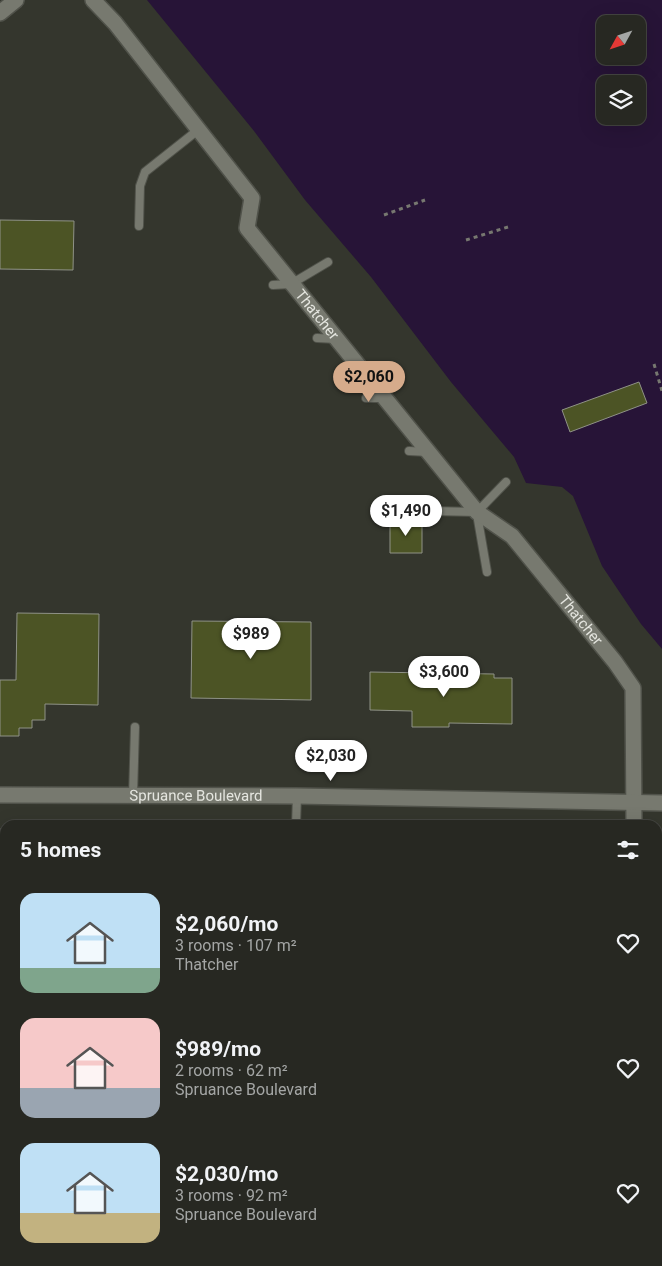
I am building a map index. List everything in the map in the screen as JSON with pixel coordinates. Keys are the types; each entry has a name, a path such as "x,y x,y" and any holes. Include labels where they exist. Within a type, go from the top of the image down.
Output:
{"street":[{"path":"0,13 16,0"},
{"name":"Thatcher","path":"93,0 115,23 252,198 247,228 477,512 512,536 633,688 634,820"},
{"name":"Spruance Boulevard","path":"0,795 297,796 662,803"}],"lane":[{"path":"139,226 140,186 145,172 198,130"},
{"path":"273,285 292,284 328,262"},
{"path":"317,338 336,339"},
{"path":"366,398 384,398"},
{"path":"410,451 428,452"},
{"path":"431,511 477,512 506,482"},
{"path":"477,512 487,572"},
{"path":"133,796 135,727"},
{"path":"296,820 297,796"}],"path":[{"path":"384,215 425,200"},
{"path":"466,240 508,227"},
{"path":"654,364 662,391"}],"shaded area":[{"path":"147,0 662,0 662,649 641,624 602,566 573,496 562,487 526,483 514,457 451,382 371,277 305,200 254,131"}],"building":[{"path":"0,220 74,221 73,270 0,269"},
{"path":"639,382 647,403 570,432 562,410"},
{"path":"390,520 422,521 422,553 390,553"},
{"path":"17,613 99,614 98,705 45,704 45,720 32,720 32,728 19,728 19,736 0,736 0,680 16,680"},
{"path":"192,621 311,622 311,700 191,698"},
{"path":"370,672 494,674 494,678 512,678 512,724 449,723 449,727 412,727 412,711 370,710"}]}
